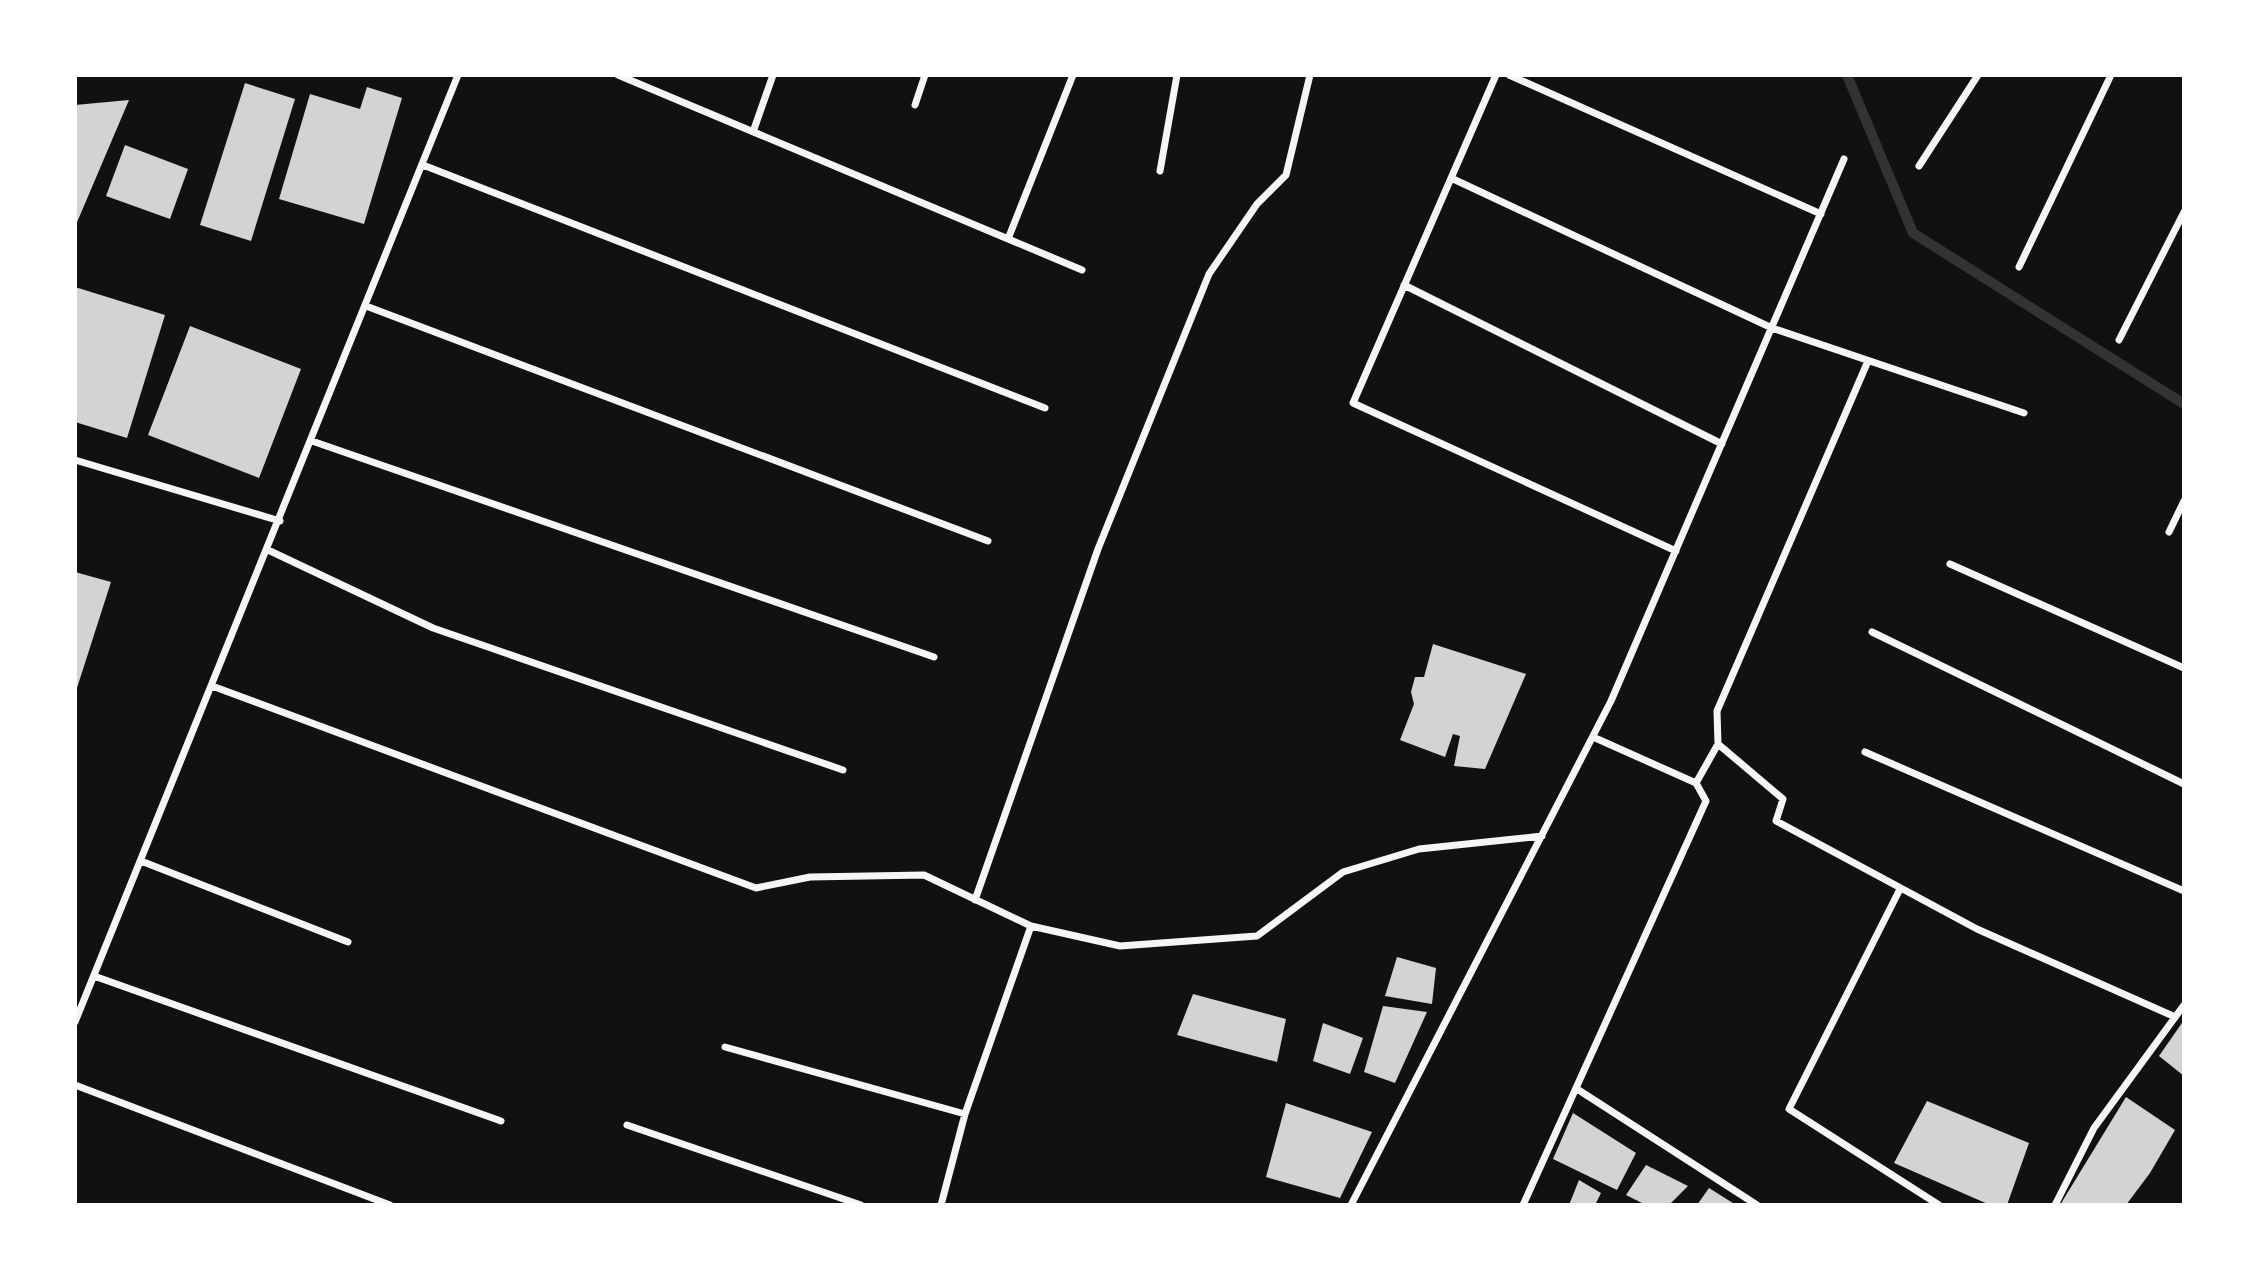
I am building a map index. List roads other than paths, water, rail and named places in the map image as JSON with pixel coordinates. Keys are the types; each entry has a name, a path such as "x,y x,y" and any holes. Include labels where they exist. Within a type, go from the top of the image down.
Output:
{"street":[{"path":"75,1022 280,521 458,75"},
{"path":"618,75 1082,270"},
{"path":"753,132 774,75"},
{"path":"915,105 925,75"},
{"path":"1008,239 1073,75"},
{"path":"1160,171 1177,75"},
{"path":"975,900 1098,549 1209,274 1256,204 1286,175 1310,75"},
{"path":"1496,75 1353,404 1676,551"},
{"path":"1509,75 1821,214"},
{"path":"1919,166 1978,75"},
{"path":"2019,267 2111,75"},
{"path":"1351,1205 1593,737 1844,159"},
{"path":"423,164 1045,408"},
{"path":"1451,178 1772,328 2024,413"},
{"path":"2119,340 2184,212"},
{"path":"1404,285 1722,444"},
{"path":"366,306 988,541"},
{"path":"1696,783 1718,744 1717,711 1868,361"},
{"path":"312,441 934,657"},
{"path":"75,460 280,521"},
{"path":"2169,532 2184,501"},
{"path":"268,550 433,628 843,770"},
{"path":"1950,564 2184,668"},
{"path":"1872,632 2184,784"},
{"path":"212,687 756,888 810,877 924,875 1031,926 1120,946 1257,936 1343,872 1419,849 1542,836"},
{"path":"1523,1205 1706,802 1696,783 1593,737"},
{"path":"1718,744 1783,799 1776,821 1977,929 2174,1016"},
{"path":"1865,752 2184,891"},
{"path":"141,861 348,942"},
{"path":"1900,888 1789,1109 1939,1205"},
{"path":"941,1205 965,1114 1031,926"},
{"path":"94,976 500,1121"},
{"path":"2055,1205 2094,1128 2184,1005"},
{"path":"724,1047 965,1114"},
{"path":"75,1085 390,1205"},
{"path":"1577,1089 1757,1205"},
{"path":"627,1125 861,1205"}],"waterway":[{"path":"1847,75 1913,233 2184,404"}]}
